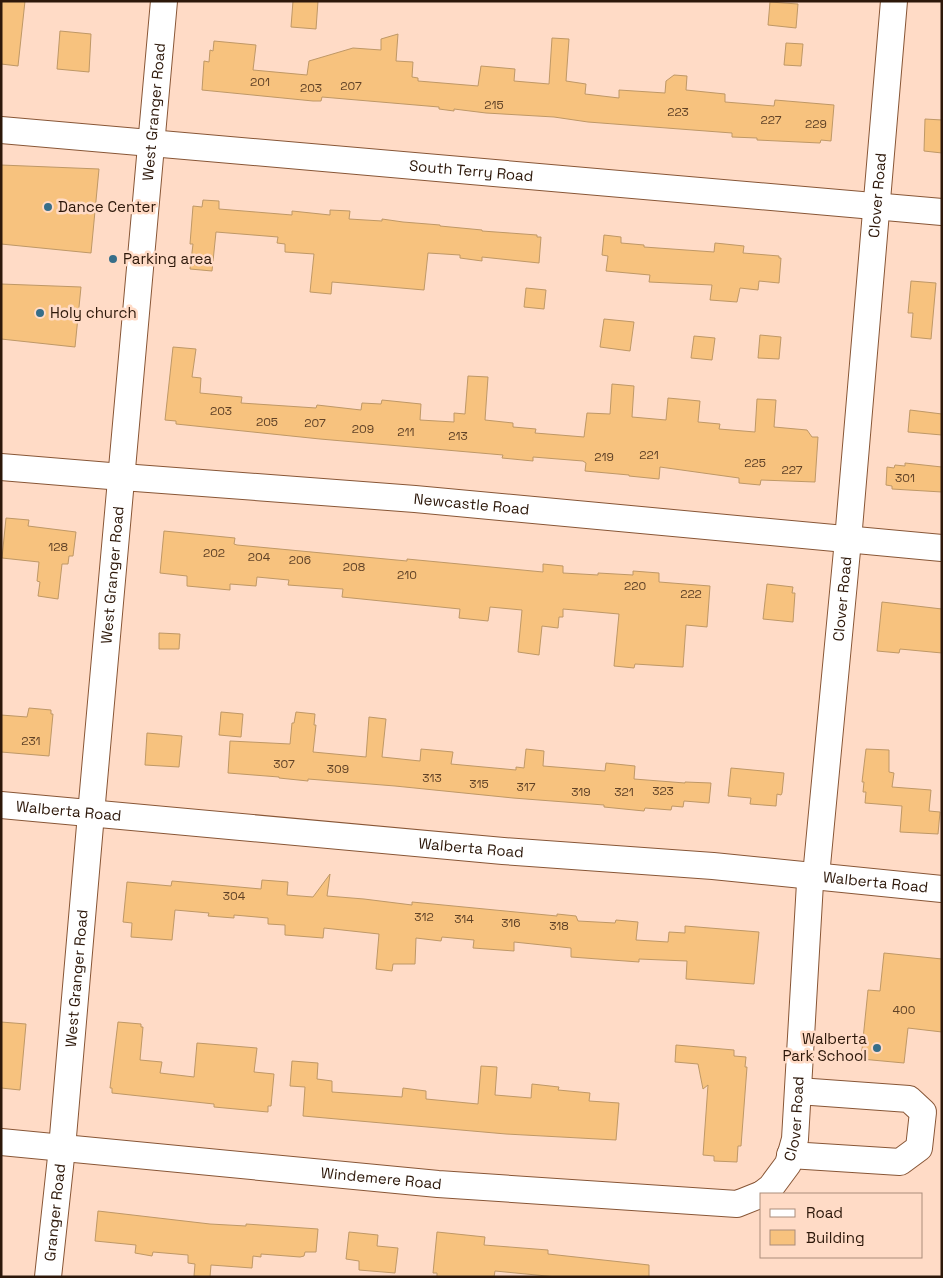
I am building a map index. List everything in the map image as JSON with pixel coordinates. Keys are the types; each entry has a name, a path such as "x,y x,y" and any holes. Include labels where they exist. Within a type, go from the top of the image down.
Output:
{"street":[{"name":"West Granger Road","path":"62,1148 90,814 164,1"},
{"name":"Clover Road","path":"765,1192 788,1164 795,1139 810,884 816,876 848,540 894,1"},
{"name":"South Terry Road","path":"1,130 942,212"},
{"name":"Newcastle Road","path":"1,467 122,478 415,499 942,548"},
{"name":"Walberta Road","path":"1,805 503,852 703,865 942,889"},
{"path":"790,1155 900,1162 919,1148 923,1112 908,1100 798,1091"},
{"name":"Windemere Road","path":"1,1142 438,1184 597,1195 737,1204 760,1194"},
{"name":"Granger Road","path":"48,1277 62,1148"}],"building":[{"path":"1,1 25,1 18,66 1,64"},
{"path":"293,1 318,1 316,29 291,27"},
{"path":"770,2 798,4 796,28 768,25"},
{"path":"60,31 91,34 89,72 57,69"},
{"path":"398,34 396,61 413,62 412,77 418,78 418,81 478,86 481,66 515,69 514,81 549,84 552,38 569,39 566,81 586,84 585,94 619,98 619,90 665,93 666,81 674,75 687,76 686,90 725,94 725,102 774,106 775,100 834,105 831,141 821,140 820,143 757,140 757,138 732,137 732,133 454,109 454,111 439,109 439,107 322,97 321,101 313,101 202,90 204,61 209,62 210,50 213,51 214,41 256,45 253,70 307,75 309,61 353,48 381,50 381,39"},
{"path":"786,43 803,44 801,66 784,65"},
{"path":"925,119 942,120 942,153 924,151"},
{"name":"Dance Center","path":"1,165 99,169 91,253 1,244"},
{"path":"203,200 219,201 219,209 292,215 292,211 330,215 330,210 350,211 349,219 382,221 382,219 482,231 537,235 537,237 541,237 539,263 482,257 482,261 460,258 460,255 428,253 424,290 332,282 331,294 310,292 314,254 285,252 285,244 277,243 278,237 216,232 212,271 190,269 193,244 190,244 193,206 202,207"},
{"path":"604,235 621,237 621,243 644,245 644,247 714,252 715,243 744,246 743,253 779,256 781,258 779,283 759,281 758,290 740,288 737,302 710,300 712,285 649,282 650,275 606,271 608,256 602,255"},
{"path":"911,281 936,283 931,339 911,337 913,313 908,313"},
{"name":"Holy church","path":"1,284 81,287 75,347 1,339"},
{"path":"526,288 546,290 544,309 524,307"},
{"path":"604,319 634,322 630,351 600,347"},
{"path":"760,335 781,337 779,359 758,358"},
{"path":"694,336 715,338 712,360 691,358"},
{"path":"173,347 196,349 192,377 201,378 200,393 242,397 241,403 316,408 317,405 361,410 362,403 381,404 382,400 421,404 420,420 454,422 454,413 465,414 468,376 488,377 485,420 513,423 513,427 536,429 535,433 584,437 587,413 610,414 612,384 634,386 632,417 666,420 668,398 700,401 698,422 720,424 719,429 755,432 757,399 776,400 774,427 807,430 812,437 818,437 815,482 761,480 760,485 739,483 739,478 660,467 659,479 585,471 586,463 583,461 533,457 533,461 502,458 503,455 176,424 176,421 165,420"},
{"path":"910,410 942,414 942,435 908,432"},
{"path":"905,463 942,467 942,492 892,489 892,486 886,485 887,467 894,468 895,465 905,466"},
{"path":"6,518 29,520 28,526 76,532 73,556 69,556 68,564 62,564 58,599 38,596 40,582 37,581 39,562 2,558"},
{"path":"164,531 235,538 234,544 237,545 407,561 407,559 543,572 543,564 563,566 563,573 598,575 598,573 633,575 633,571 659,573 659,582 710,586 707,627 686,625 683,667 635,664 634,668 614,666 619,614 563,609 563,617 559,617 558,628 542,626 539,655 518,652 522,610 490,607 488,621 459,618 460,609 342,597 343,589 288,585 289,580 257,577 256,586 230,584 230,590 187,586 187,576 160,573"},
{"path":"767,584 793,587 792,593 795,593 793,622 763,619"},
{"path":"882,602 942,609 942,653 900,649 899,653 877,651"},
{"path":"159,633 180,634 179,649 159,649"},
{"path":"29,708 51,710 51,714 53,714 49,756 1,752 1,715 27,717"},
{"path":"221,712 243,714 241,737 219,735"},
{"path":"296,712 315,714 314,725 316,725 313,752 366,757 369,717 386,719 382,757 420,761 421,749 453,752 451,764 516,770 516,767 524,768 526,749 544,751 543,766 605,771 606,763 635,766 634,779 711,783 709,803 684,801 683,807 672,806 671,810 645,808 644,811 604,807 604,805 228,773 230,741 290,744 292,723 294,723"},
{"path":"147,733 182,736 179,767 145,765"},
{"path":"866,749 889,750 889,772 894,773 892,787 931,790 929,811 940,812 938,834 900,832 902,806 865,803 866,792 863,792 864,782 862,782"},
{"path":"731,768 784,773 782,793 781,795 777,794 776,806 750,804 751,798 728,796"},
{"path":"330,874 327,896 412,905 412,902 557,916 557,914 576,916 578,921 615,923 616,920 638,922 636,940 668,942 669,932 685,933 685,926 759,932 754,984 686,979 687,961 639,959 639,962 571,957 571,948 514,942 514,951 473,948 474,940 442,937 441,941 416,938 415,964 393,964 392,971 376,969 379,934 324,928 323,938 285,935 285,925 268,924 268,918 234,915 234,918 208,916 209,913 175,910 172,940 131,937 132,923 123,922 127,882 171,886 172,881 261,889 262,880 288,882 287,895 313,897"},
{"path":"884,953 942,959 942,1032 908,1028 904,1063 861,1059 868,990 880,991"},
{"path":"1,1022 26,1024 20,1090 1,1088"},
{"path":"118,1022 141,1024 141,1027 143,1027 140,1060 162,1062 160,1073 194,1077 197,1043 257,1048 254,1072 274,1074 271,1106 268,1106 268,1112 214,1107 214,1104 112,1093 112,1088 110,1088"},
{"path":"676,1045 734,1050 734,1056 746,1057 745,1067 747,1067 741,1146 738,1146 737,1162 714,1161 714,1156 703,1155 708,1085 703,1089 698,1064 675,1062"},
{"path":"292,1061 318,1063 317,1079 332,1081 332,1092 402,1097 403,1088 426,1091 426,1099 478,1104 481,1066 497,1067 495,1095 531,1098 532,1084 559,1087 558,1090 590,1093 589,1101 619,1103 616,1140 506,1134 303,1116 305,1087 290,1086"},
{"path":"98,1211 210,1224 246,1226 246,1224 318,1229 316,1252 305,1252 304,1256 300,1257 261,1254 261,1257 253,1256 252,1268 211,1265 210,1277 194,1276 195,1264 188,1263 188,1255 153,1252 152,1256 135,1253 136,1245 95,1241"},
{"path":"349,1232 378,1235 377,1246 398,1248 395,1273 359,1270 359,1261 346,1259"},
{"path":"437,1232 485,1237 484,1245 548,1250 548,1254 649,1265 649,1277 557,1277 495,1271 494,1277 437,1277 437,1273 433,1273"}],"place":[{"name":"Dance Center","path":"48,207"},
{"name":"Parking area","path":"113,259"},
{"name":"Holy church","path":"40,313"},
{"name":"Walberta Park School","path":"877,1048"}]}
